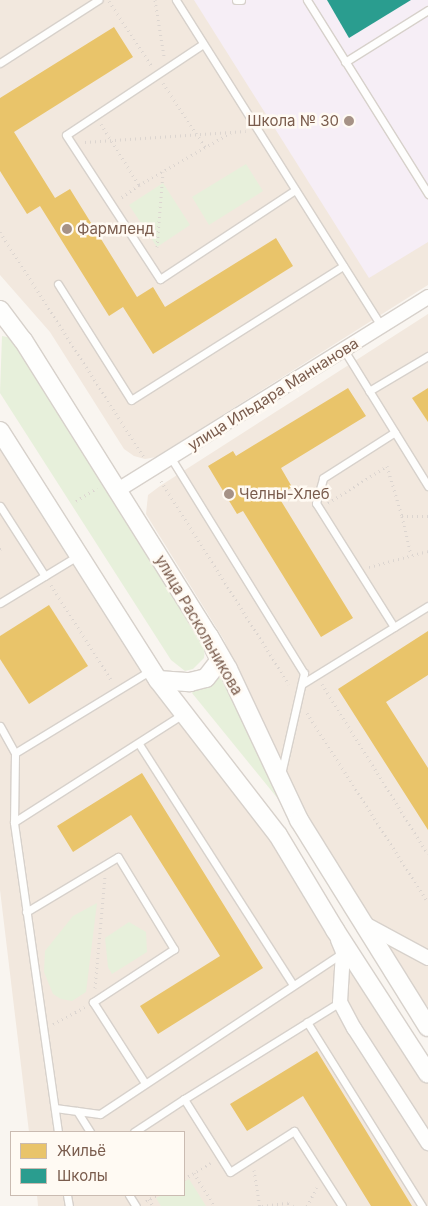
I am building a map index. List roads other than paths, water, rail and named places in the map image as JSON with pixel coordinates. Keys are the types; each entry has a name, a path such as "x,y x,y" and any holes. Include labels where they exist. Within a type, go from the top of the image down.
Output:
{"street":[{"name":"улица Ильдара Маннанова","path":"118,490 428,297"},
{"name":"улица Раскольникова","path":"0,310 23,340 209,636 228,669 299,820 361,922 428,1026"},
{"path":"0,330 8,328 23,340"},
{"path":"0,431 80,554 155,675 183,714 278,835 335,930 428,1074"},
{"path":"155,675 190,682 206,678 220,660 209,636"},
{"path":"361,922 428,958"},
{"path":"335,930 342,952 340,1002 354,1028 428,1143"}],"lane":[{"path":"0,63 98,0"},
{"path":"176,0 381,326"},
{"path":"236,0 241,0"},
{"path":"307,0 428,194"},
{"path":"345,62 428,10"},
{"path":"203,44 66,135 160,279 295,190"},
{"path":"58,284 131,400 343,266"},
{"path":"344,350 428,486"},
{"path":"369,391 428,356"},
{"path":"394,627 316,503 323,478 395,432"},
{"path":"171,458 304,673 280,780"},
{"path":"0,506 45,576"},
{"path":"0,603 80,554"},
{"path":"302,684 428,606"},
{"path":"15,753 118,691 155,675"},
{"path":"14,822 139,744 183,714"},
{"path":"0,726 15,753 14,822 58,1131"},
{"path":"139,744 293,985"},
{"path":"26,912 118,857 174,949 93,1002 144,1083"},
{"path":"54,1108 100,1114 342,952"},
{"path":"136,1131 340,1002"},
{"path":"307,1022 422,1206"},
{"path":"184,1099 230,1172 294,1130 342,1206"},
{"path":"77,1111 89,1131"}],"place":[{"name":"Школа № 30","path":"349,121"},
{"name":"Фармленд","path":"67,229"},
{"name":"Челны-Хлеб","path":"229,494"}]}
